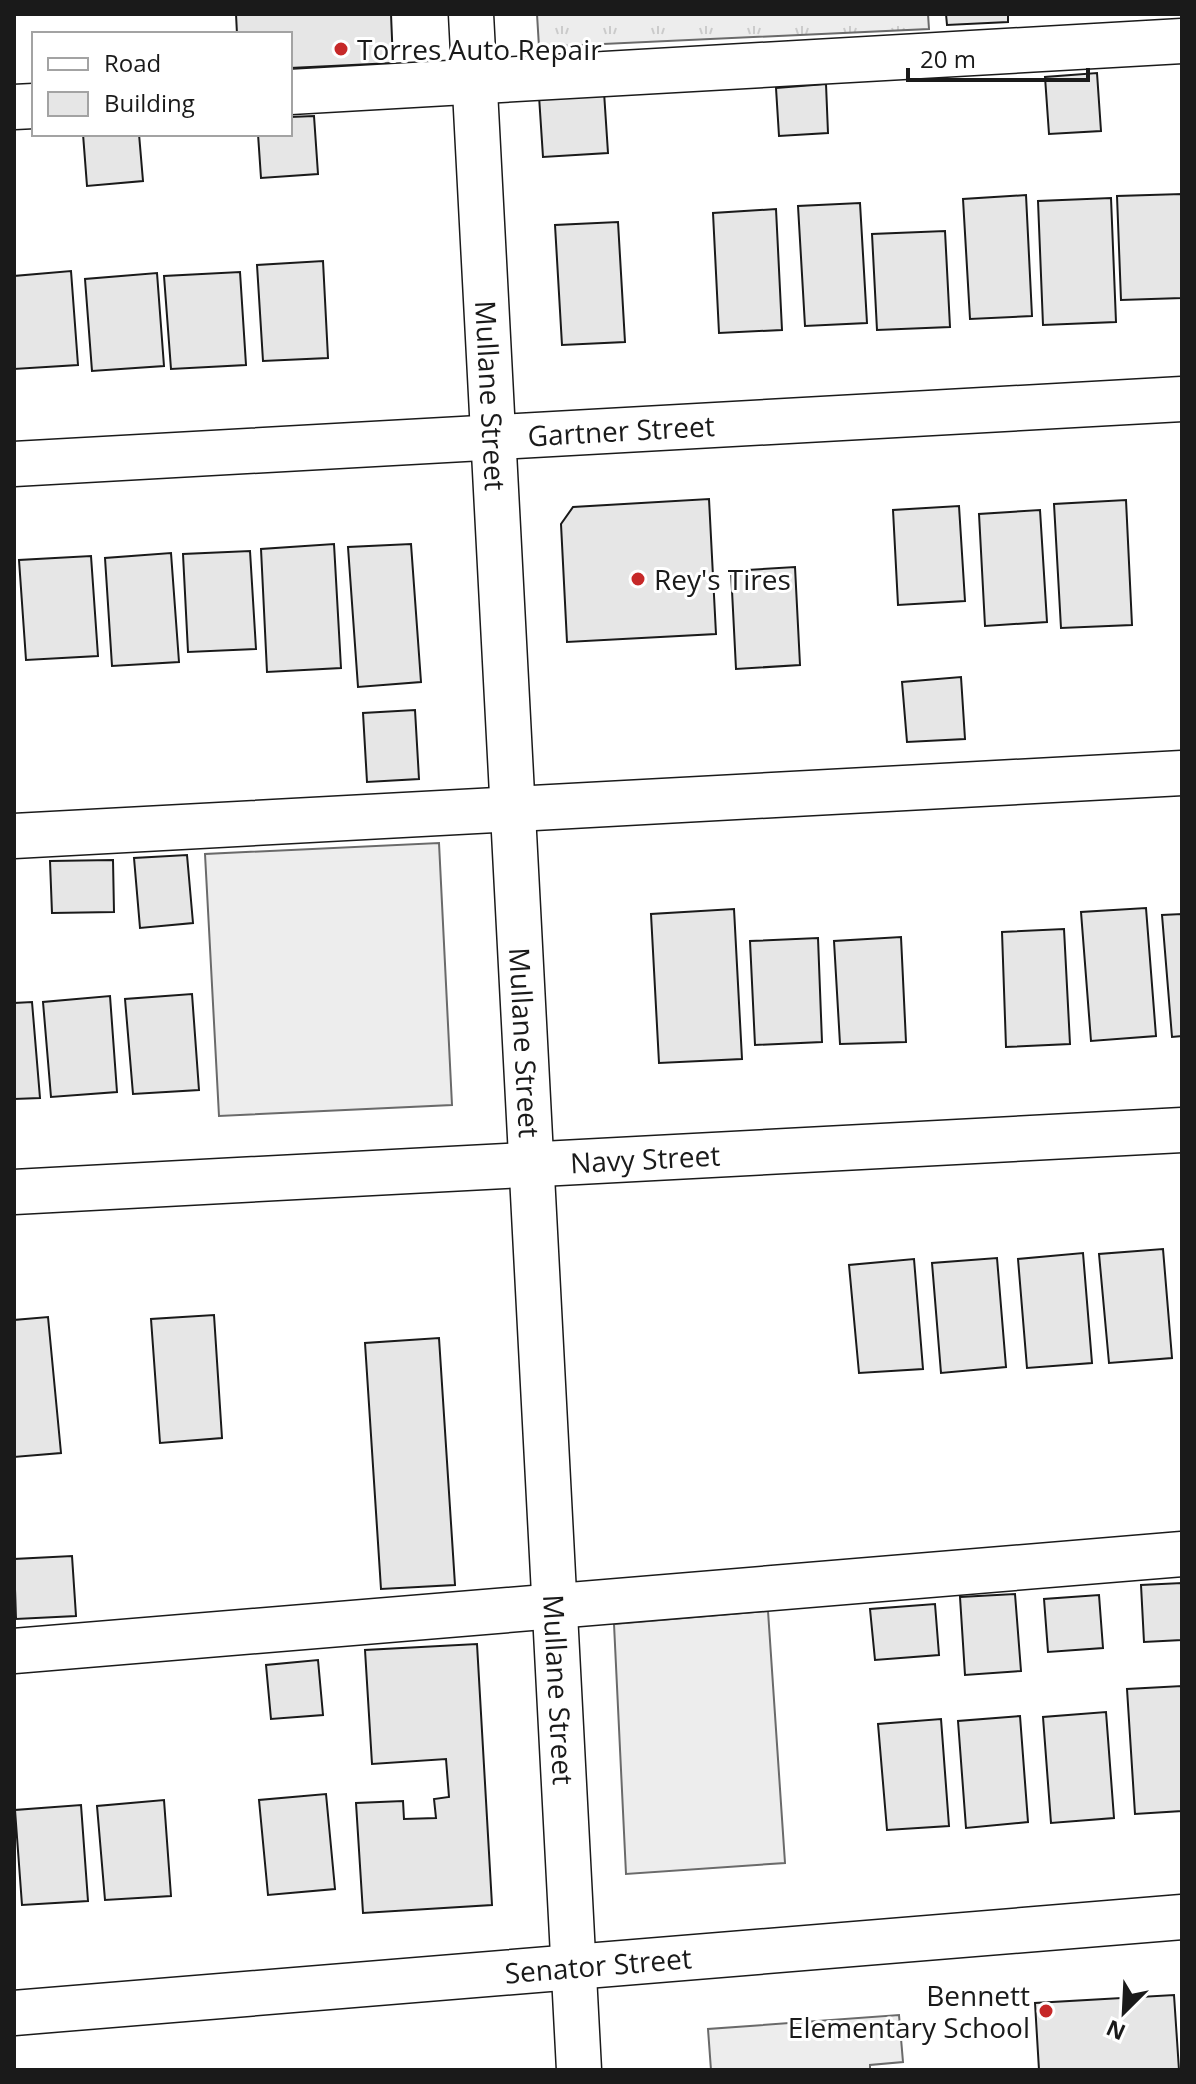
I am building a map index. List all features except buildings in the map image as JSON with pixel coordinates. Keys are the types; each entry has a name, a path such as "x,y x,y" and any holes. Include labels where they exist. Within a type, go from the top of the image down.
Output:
{"street":[{"name":"Mullane Street","path":"471,14 579,2070"},
{"path":"292,92 1182,41"},
{"name":"Gartner Street","path":"14,464 1182,399"},
{"path":"14,836 1182,773"},
{"name":"Navy Street","path":"14,1192 1182,1130"},
{"path":"14,1651 1182,1554"},
{"name":"Senator Street","path":"14,2013 1182,1917"}],"green space":[{"path":"537,14 928,14 929,29 539,47"}],"shaded area":[{"path":"439,843 452,1105 219,1116 205,854"},
{"path":"768,1611 785,1863 626,1874 614,1624"},
{"path":"899,2015 903,2062 870,2065 870,2070 711,2070 708,2029"}],"place":[{"name":"Torres Auto Repair","path":"341,49"},
{"name":"Rey's Tires","path":"638,579"},
{"name":"Bennett Elementary School","path":"1046,2011"}]}
